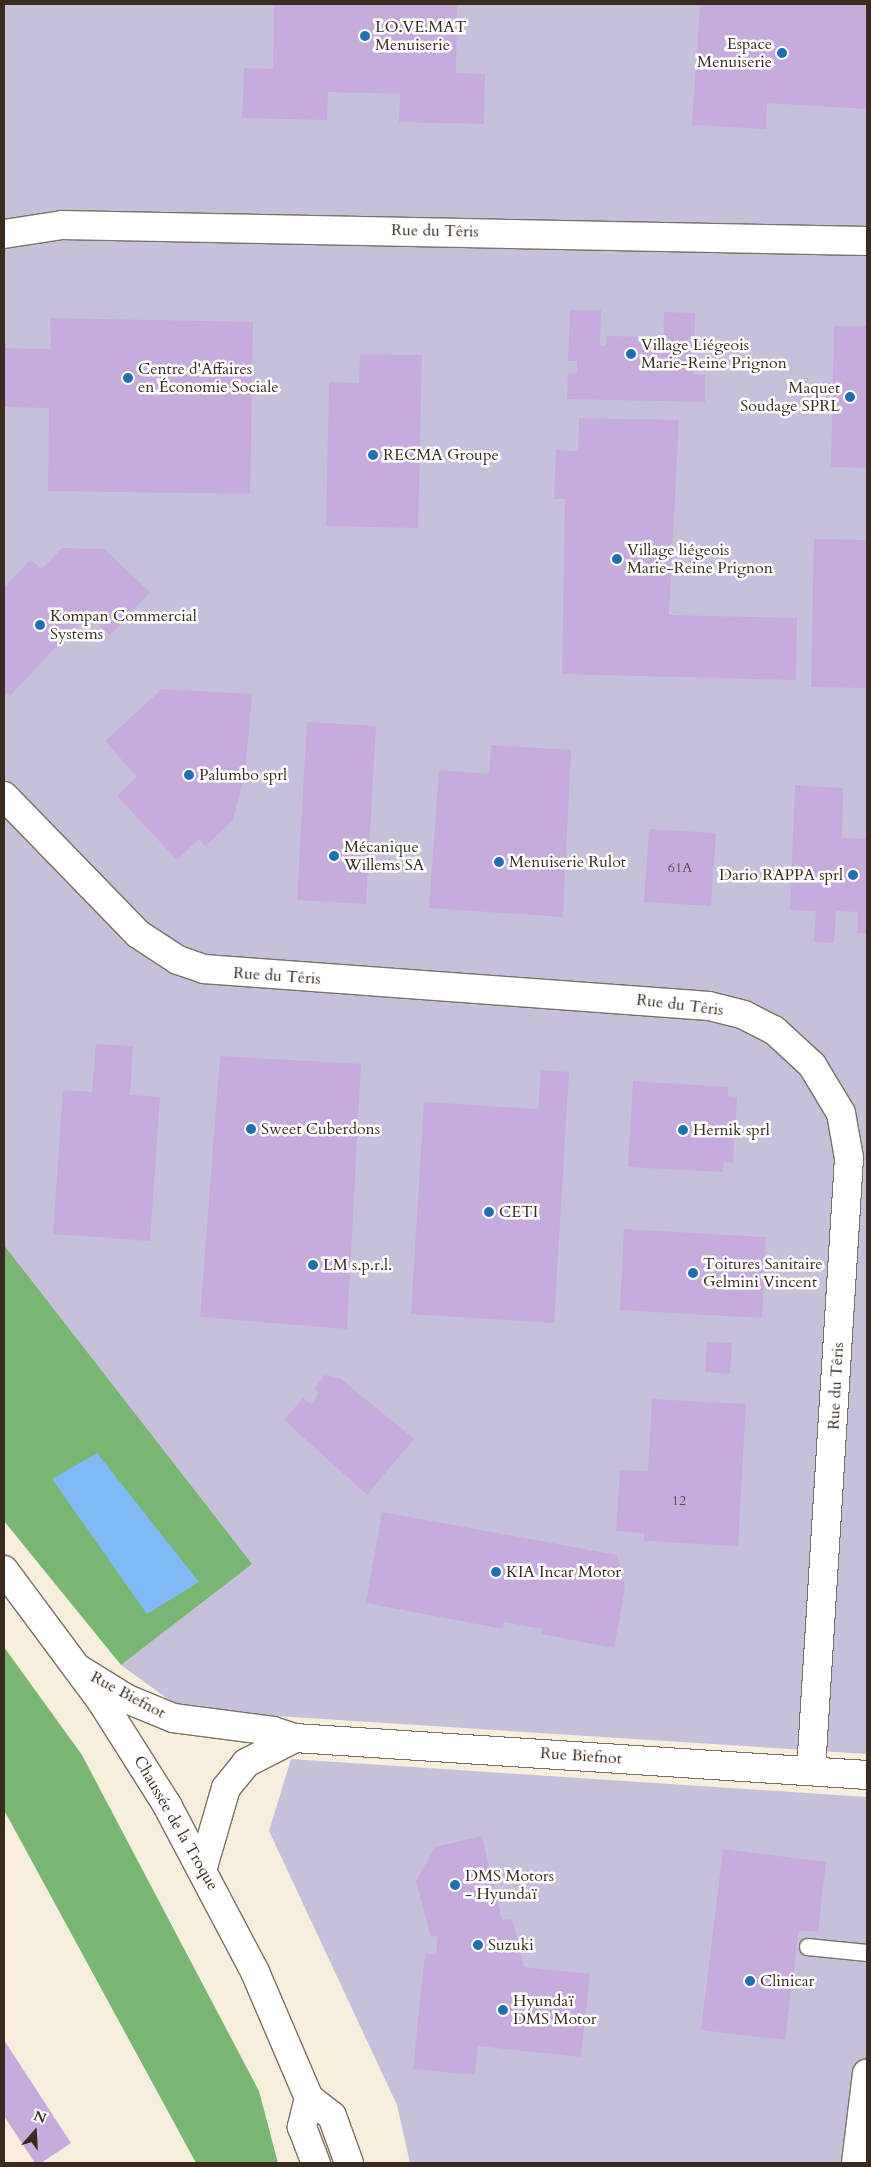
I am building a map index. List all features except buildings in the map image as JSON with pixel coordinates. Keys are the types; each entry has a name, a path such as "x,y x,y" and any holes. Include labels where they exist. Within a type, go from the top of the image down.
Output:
{"street":[{"name":"Rue du Têris","path":"4,234 62,225 867,241"},
{"name":"Rue du Têris","path":"4,796 138,934 178,960 204,969 709,1006 744,1015 774,1030 812,1065 841,1113 849,1158 811,1770"},
{"name":"Chaussée de la Troque","path":"4,1570 79,1669 137,1754 203,1867 255,1972 309,2098 332,2116 349,2163"},
{"name":"Rue Biefnot","path":"79,1669 127,1699 172,1718 273,1730 295,1738 867,1775"},
{"path":"203,1867 219,1806 231,1781 246,1763 295,1738"},
{"path":"856,2163 867,2074"},
{"path":"309,2098 302,2127 316,2163"}],"lane":[{"path":"808,1947 867,1953"}],"shaded area":[{"path":"4,4 867,4 867,1754 183,1710 121,1665 251,1564 4,1245"},
{"path":"291,1759 867,1797 867,2163 410,2163 397,2105 269,1831"}],"green space":[{"path":"4,1245 252,1564 121,1665 4,1521"},
{"path":"4,1647 82,1755 259,2091 278,2163 196,2163 4,1810"}],"water":[{"path":"97,1453 199,1582 147,1614 52,1479"}],"place":[{"name":"LO.VE.MAT Menuiserie","path":"365,36"},
{"name":"Espace Menuiserie","path":"782,53"},
{"name":"Village Liégeois Marie-Reine Prignon","path":"631,354"},
{"name":"Centre d'Affaires en Économie Sociale","path":"128,378"},
{"name":"Maquet Soudage SPRL","path":"850,397"},
{"name":"RECMA Groupe","path":"373,455"},
{"name":"Village liégeois Marie-Reine Prignon","path":"617,559"},
{"name":"Kompan Commercial Systems","path":"40,625"},
{"name":"Palumbo sprl","path":"189,775"},
{"name":"Mécanique Willems SA","path":"334,856"},
{"name":"Menuiserie Rulot","path":"499,862"},
{"name":"Dario RAPPA sprl","path":"853,875"},
{"name":"Sweet Cuberdons","path":"251,1129"},
{"name":"Hernik sprl","path":"683,1130"},
{"name":"CETI","path":"489,1212"},
{"name":"LM s.p.r.l.","path":"313,1265"},
{"name":"Toitures Sanitaire Gelmini Vincent","path":"693,1273"},
{"name":"KIA Incar Motor","path":"496,1572"},
{"name":"DMS Motors - Hyundaï","path":"455,1885"},
{"name":"Suzuki","path":"478,1945"},
{"name":"Clinicar","path":"750,1981"},
{"name":"Hyundaï DMS Motor","path":"503,2010"}]}
